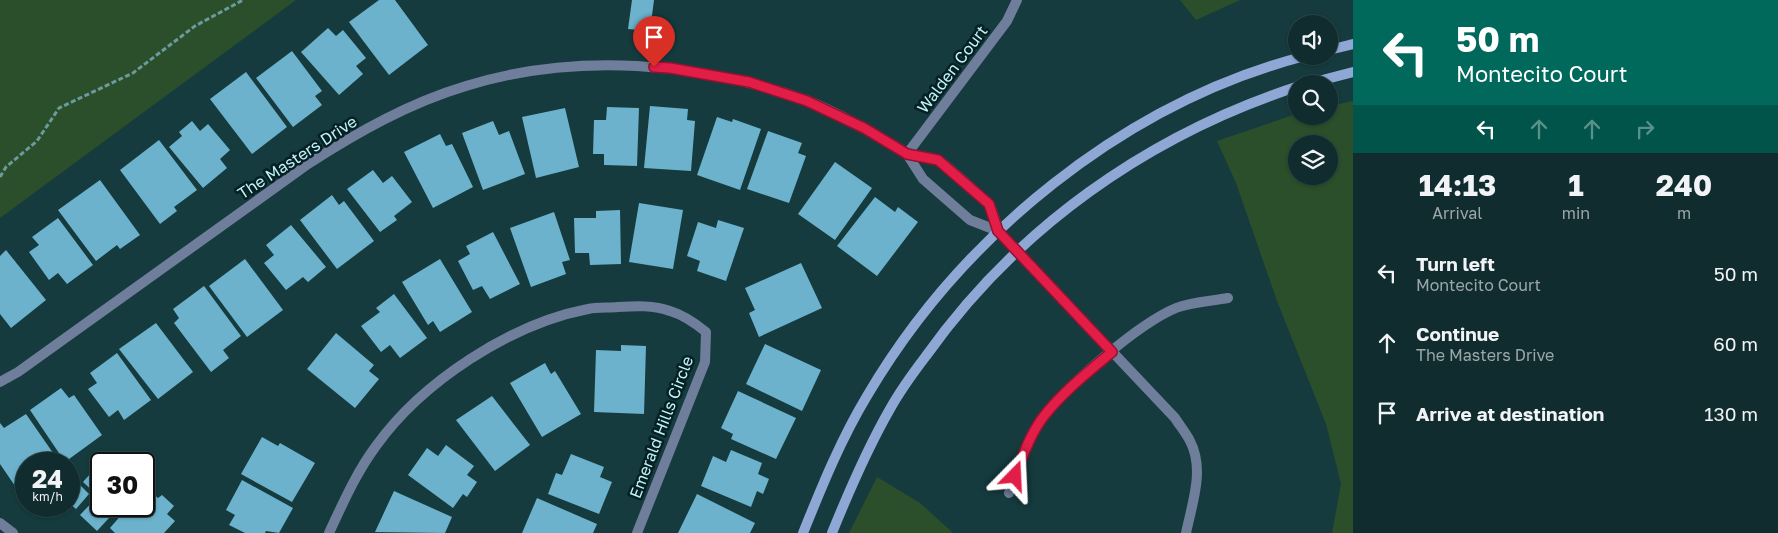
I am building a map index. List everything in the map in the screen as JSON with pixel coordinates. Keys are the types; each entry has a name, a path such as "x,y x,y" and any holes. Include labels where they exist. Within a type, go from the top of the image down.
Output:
{"street":[{"name":"Walden Court","path":"907,154 1007,21 1017,0"},
{"path":"1338,48 1353,44"},
{"path":"803,533 831,465 866,396 899,345 948,283 998,231 1022,208 1058,179 1107,145 1158,116 1228,83 1288,62"},
{"name":"The Masters Drive","path":"0,382 18,372 348,138 400,111 466,86 539,70 605,65 670,68 749,82 807,101 864,128 907,154 938,160 989,204 998,231"},
{"path":"1338,76 1353,72"},
{"path":"832,533 856,476 890,408 966,302 1017,250 1077,199 1170,140 1238,108 1288,90"},
{"name":"The Masters Drive","path":"907,154 922,179 970,220 998,231"},
{"path":"998,231 1175,418 1191,442 1198,465 1195,492 1186,533"},
{"path":"1009,493 1028,443 1043,417 1080,378 1137,332 1176,308 1228,298"},
{"name":"Emerald Hills Circle","path":"329,533 351,485 376,446 410,407 446,376 482,353 537,324 588,309 648,306 670,311 690,320 706,332 705,362 637,533"},
{"path":"0,523 13,533"}],"path":[{"path":"0,177 6,167 37,140 59,108 133,73 195,26 243,0"}],"green space":[{"path":"0,0 296,0 0,218"},
{"path":"1180,0 1240,0 1196,20"},
{"path":"1353,101 1353,533 1332,533 1341,484 1326,424 1277,301 1236,183 1217,141 1288,117 1288,125 1338,125 1338,104"},
{"path":"877,477 920,503 953,533 849,533"}],"building":[{"path":"379,0 395,0 428,45 389,75 349,22"},
{"path":"632,0 654,0 650,31 628,29"},
{"path":"328,28 336,36 343,30 366,58 356,66 363,74 339,95 301,52"},
{"path":"292,51 322,91 315,96 322,105 293,127 256,78"},
{"path":"246,72 287,127 252,154 210,99"},
{"path":"650,106 688,109 687,120 695,121 691,171 644,168"},
{"path":"607,107 639,108 637,166 604,165 604,154 593,154 594,120 606,120"},
{"path":"565,108 579,167 536,178 522,117"},
{"path":"717,117 732,122 733,119 761,129 740,190 697,175"},
{"path":"192,121 200,131 208,124 230,150 220,159 227,168 203,188 169,147 182,136 179,132"},
{"path":"493,121 499,135 509,131 525,174 483,190 462,133"},
{"path":"768,131 802,143 798,153 806,156 789,203 747,189"},
{"path":"440,134 446,146 452,144 473,187 433,208 404,152"},
{"path":"159,140 197,190 174,207 177,211 160,224 120,170"},
{"path":"835,162 872,188 835,240 798,214"},
{"path":"373,170 383,183 392,176 412,202 394,216 397,220 380,232 347,189"},
{"path":"100,180 140,235 120,249 117,245 96,261 58,210"},
{"path":"332,195 339,205 344,201 374,241 337,269 300,220"},
{"path":"875,197 895,212 898,207 918,222 877,276 837,246"},
{"path":"639,203 683,210 673,269 629,262"},
{"path":"620,210 621,264 590,265 589,253 575,253 574,218 596,218 596,211"},
{"path":"554,212 570,260 562,262 566,274 531,287 510,228"},
{"path":"58,218 93,265 67,284 58,273 49,280 29,252 39,245 32,237"},
{"path":"718,220 744,228 726,281 697,271 700,261 687,256 698,222 716,228"},
{"path":"291,225 326,267 308,282 303,277 286,290 264,263 274,255 266,245"},
{"path":"493,232 520,284 490,299 482,286 473,290 458,261 470,254 466,246"},
{"path":"6,250 46,300 11,328 0,314 0,256"},
{"path":"245,259 283,310 247,337 209,286"},
{"path":"440,259 472,312 440,332 433,321 428,325 402,282"},
{"path":"801,263 822,308 759,337 749,313 755,310 745,288"},
{"path":"204,286 241,336 223,350 229,358 211,372 174,323 179,318 173,309"},
{"path":"394,294 427,338 400,358 390,345 381,352 361,326 380,312 376,308"},
{"path":"156,323 193,372 158,399 119,349"},
{"path":"336,333 374,365 369,371 379,379 355,408 307,369"},
{"path":"765,344 821,370 802,411 746,384"},
{"path":"621,345 646,346 644,414 594,412 596,350 621,351"},
{"path":"117,353 151,400 124,420 118,410 109,417 88,389 97,383 90,373"},
{"path":"545,363 551,374 555,371 581,414 542,437 510,383"},
{"path":"61,388 69,398 74,395 102,435 79,452 58,452 30,410"},
{"path":"738,391 796,418 776,459 731,439 733,434 721,428"},
{"path":"492,396 530,445 495,471 456,420"},
{"path":"26,414 52,452 15,452 15,486 0,464 0,423 4,428"},
{"path":"262,437 278,446 280,443 315,463 292,502 241,474"},
{"path":"446,445 474,466 467,475 477,482 467,497 463,494 453,508 408,475 427,448 438,456"},
{"path":"731,450 762,463 758,474 769,479 763,494 757,491 751,507 701,486 713,456 726,462"},
{"path":"571,454 604,467 600,477 612,482 599,514 548,494 556,473 562,475"},
{"path":"90,474 90,489 83,482"},
{"path":"242,480 293,508 279,533 266,531 265,533 245,533 229,525 235,515 226,510"},
{"path":"80,485 89,494 80,504"},
{"path":"394,491 452,517 445,533 375,532"},
{"path":"697,494 755,523 750,533 678,533"},
{"path":"162,495 174,506 167,514 175,521 164,533 115,533 110,528 120,517 155,517 155,496 158,498"},
{"path":"537,498 597,524 593,533 522,533"},
{"path":"90,504 90,517 110,517 97,531 80,515"}],"route":[{"path":"654,67 670,68 749,82 807,101 864,128 907,154 938,160 989,204 998,231 1112,352 1080,378 1043,417 1028,443 1015,476"}]}
